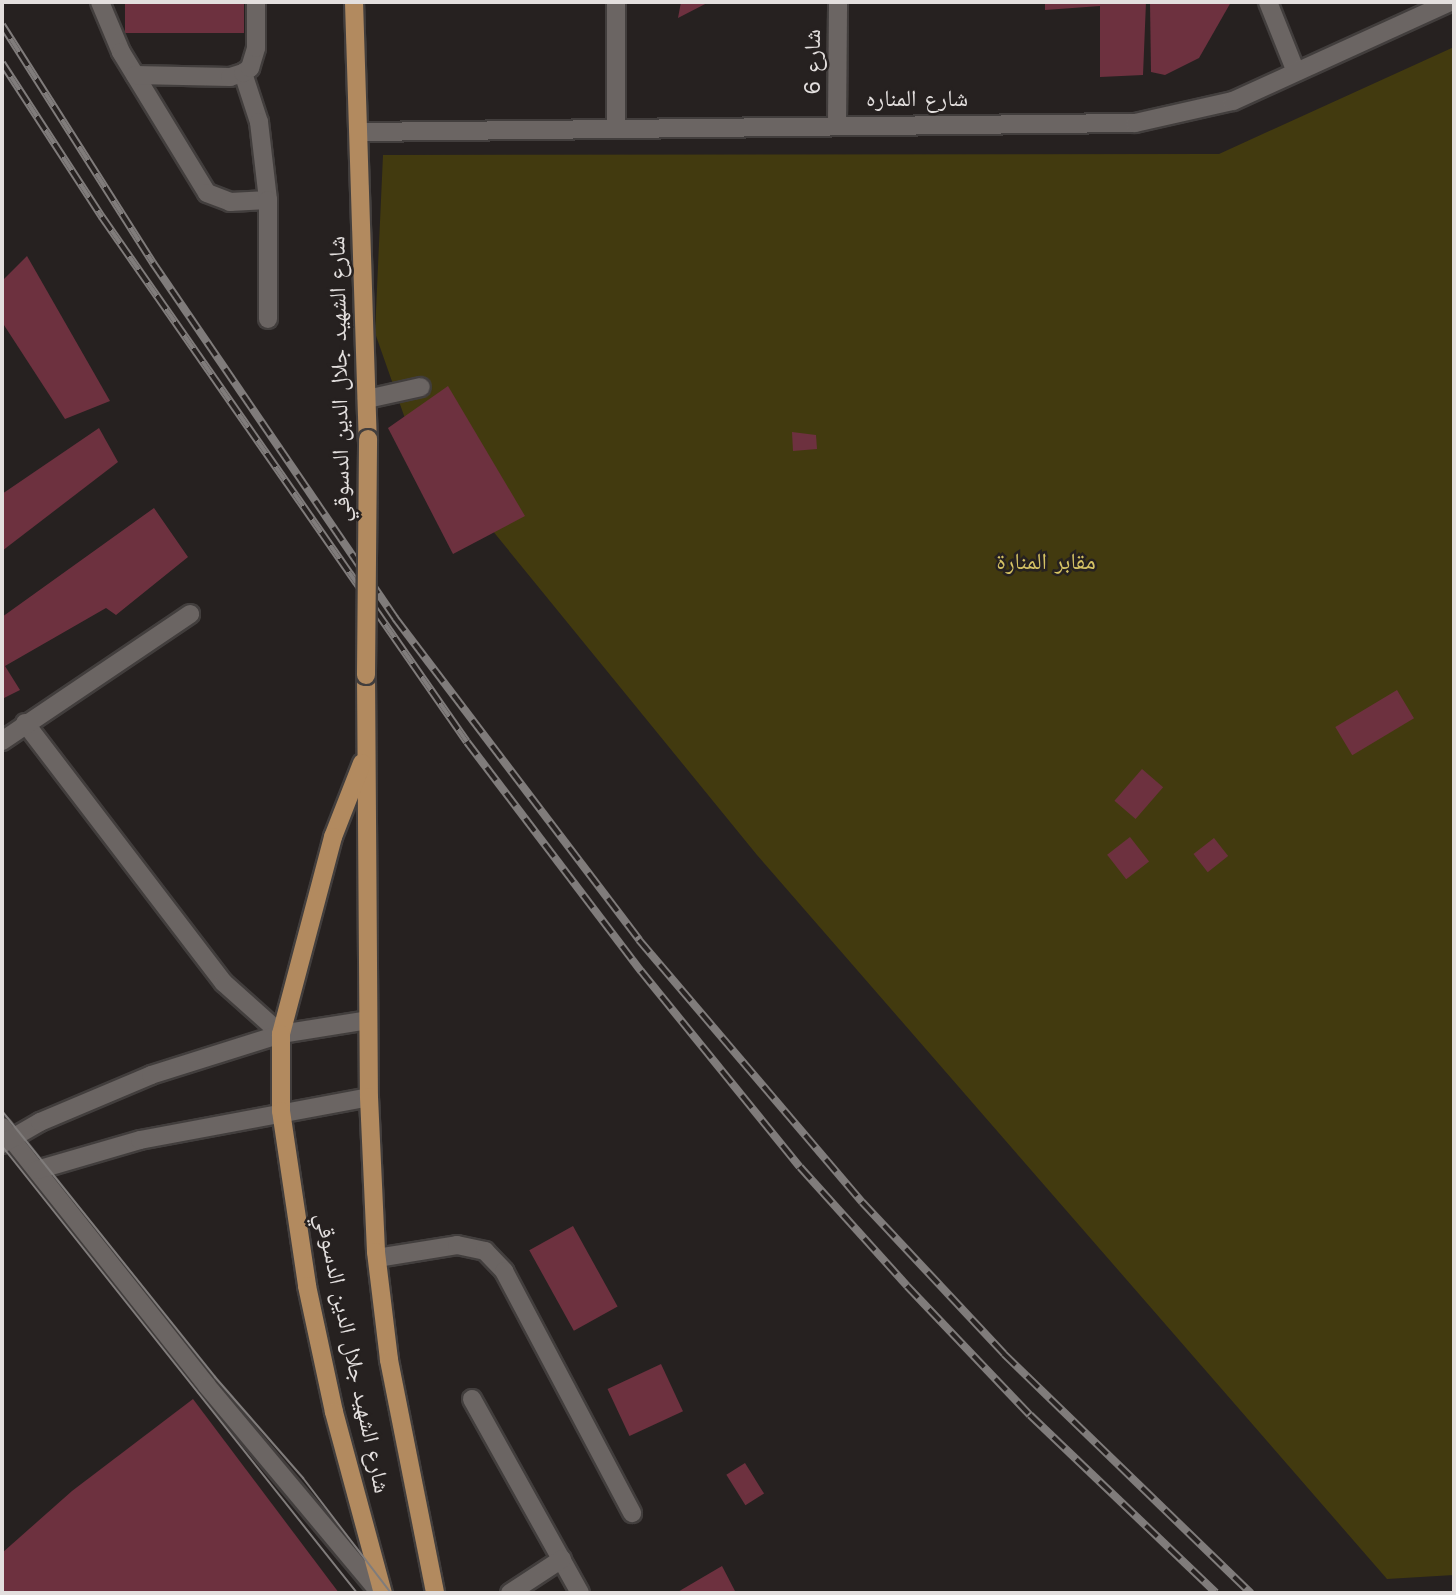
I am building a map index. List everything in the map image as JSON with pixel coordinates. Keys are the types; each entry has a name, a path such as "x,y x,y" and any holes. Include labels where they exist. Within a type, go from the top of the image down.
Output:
{"main road":[{"name":"شارع الشهيد جلال الدين الدسوقي","path":"354,2 368,439 364,756 369,1097 377,1258 389,1360 435,1593"},
{"name":"شارع الشهيد جلال الدين الدسوقي","path":"364,756 332,837 281,1034 281,1111 310,1299 381,1593"}],"street":[{"path":"100,2 109,29 207,192 230,202 268,200"},
{"path":"135,75 230,77 243,74 250,68 256,48 256,2"},
{"path":"616,2 616,127"},
{"name":"شارع 6","path":"837,123 838,2"},
{"path":"1268,2 1296,72"},
{"name":"شارع المناره","path":"360,132 837,123 1135,123 1233,102 1450,2"},
{"path":"243,74 259,122 268,200 268,319"},
{"path":"367,400 421,387"},
{"path":"2,741 190,614"},
{"path":"25,723 224,984 281,1034"},
{"path":"368,1020 281,1034 151,1075 5,1137 37,1170 206,1386 381,1593"},
{"path":"37,1170 140,1140 281,1111 369,1097"},
{"path":"377,1258 457,1245 485,1251 505,1271 632,1513"},
{"path":"472,1399 580,1593"},
{"path":"510,1593 562,1559"}],"green space":[{"name":"مقابر المنارة","path":"1454,47 1454,1575 1387,1579 757,855 408,427 375,333 383,155 1219,154"}],"building":[{"path":"125,2 244,2 244,33 125,33"},
{"path":"681,2 709,2 678,18"},
{"path":"1045,2 1146,2 1143,75 1100,77 1100,6 1045,10"},
{"path":"1150,2 1231,2 1199,58 1165,75 1151,72"},
{"path":"27,256 110,401 65,419 2,322 2,281"},
{"path":"448,386 525,516 453,554 388,428"},
{"path":"99,428 118,462 2,551 2,494"},
{"path":"792,432 816,435 817,449 793,451"},
{"path":"154,508 188,557 116,615 106,608 5,666 20,690 2,699 2,617"},
{"path":"1397,690 1414,718 1352,755 1335,727"},
{"path":"1142,769 1163,787 1136,819 1114,801"},
{"path":"1130,837 1149,861 1126,879 1107,855"},
{"path":"1214,838 1228,856 1208,872 1194,854"},
{"path":"573,1226 618,1306 574,1331 529,1250"},
{"path":"661,1364 683,1411 630,1436 608,1389"},
{"path":"193,1399 339,1593 2,1593 2,1553 72,1491"},
{"path":"745,1463 764,1494 745,1505 726,1475"},
{"path":"722,1566 736,1593 676,1593"}],"tram line":[{"path":"2,1111 215,1377 303,1478 391,1593"},
{"path":"2,1146 357,1593"}],"railway":[{"path":"2,25 153,263 395,618 639,940 862,1202 1004,1354 1251,1593"},
{"path":"2,63 102,217 467,742 641,971 800,1167 907,1286 1030,1415 1216,1593"}]}
